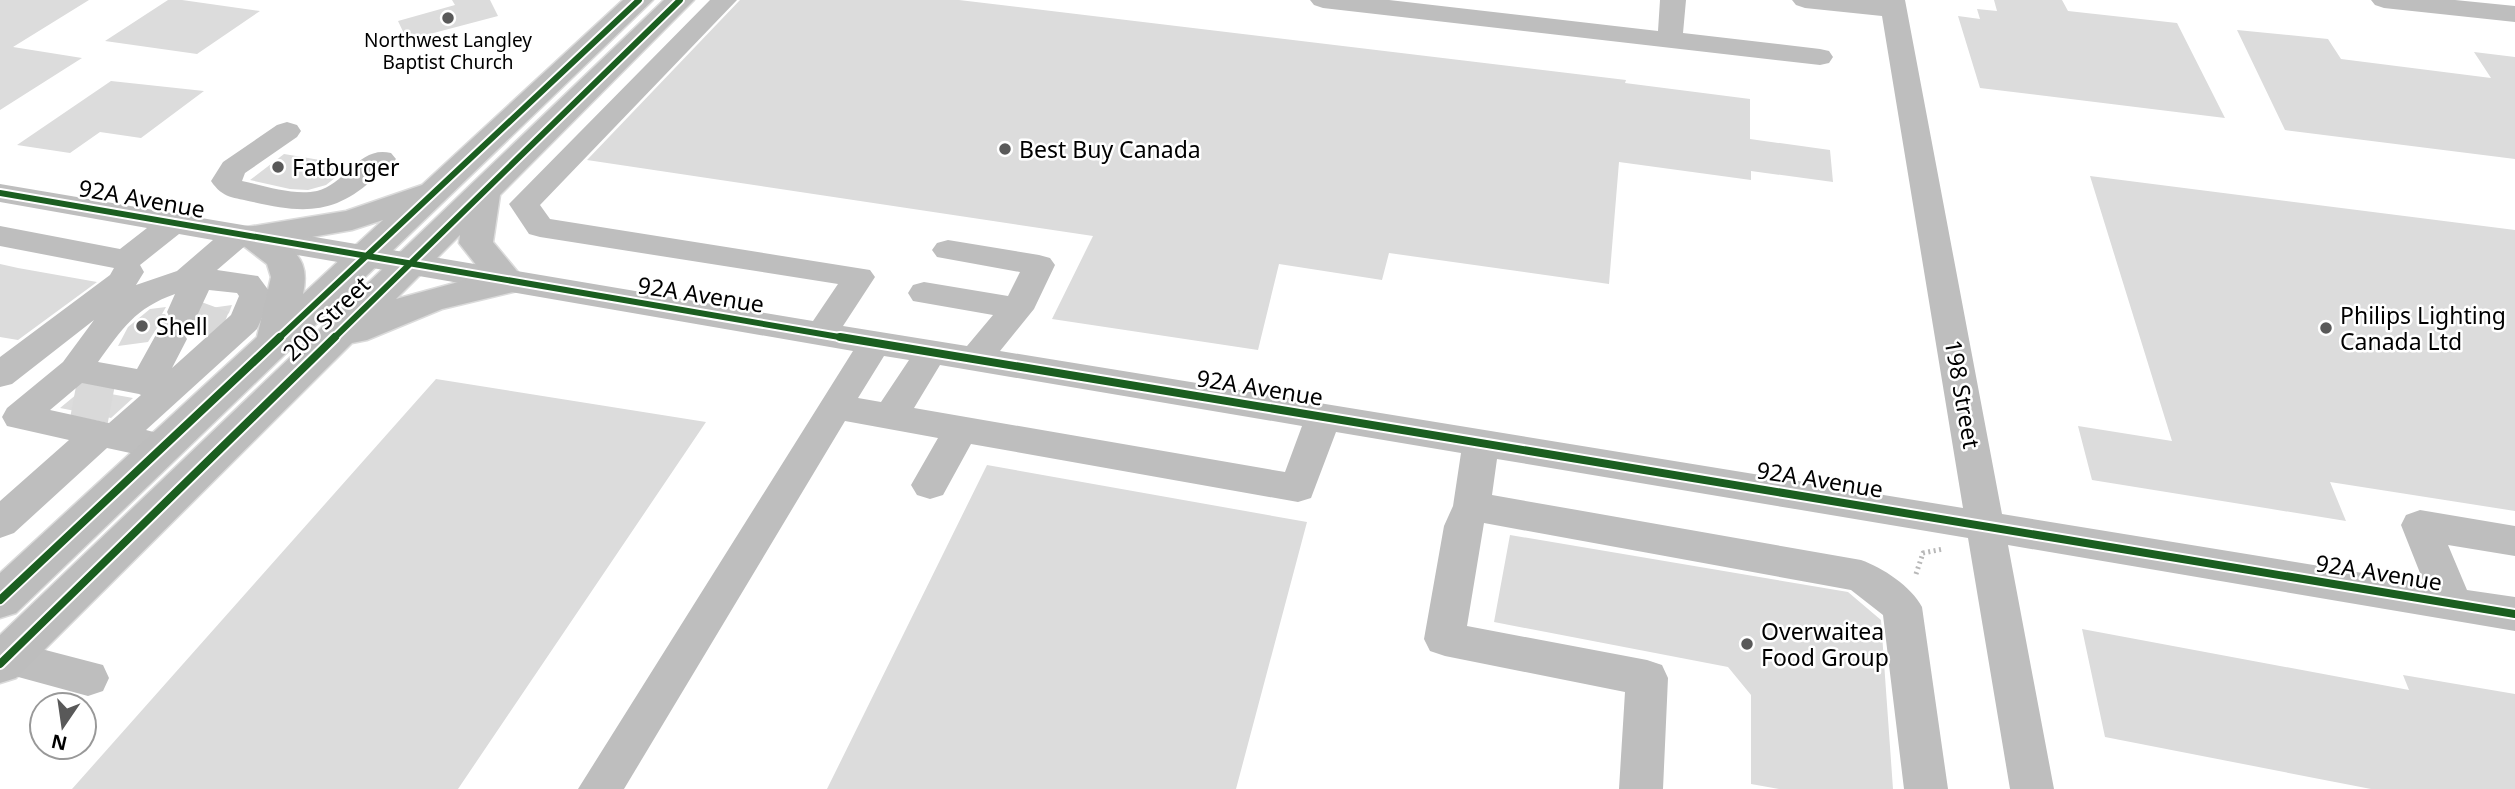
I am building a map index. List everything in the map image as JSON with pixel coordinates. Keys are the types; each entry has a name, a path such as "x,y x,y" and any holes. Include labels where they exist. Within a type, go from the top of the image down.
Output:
{"main road":[{"name":"200 Street","path":"0,600 639,0"},
{"name":"200 Street","path":"4,661 680,0"},
{"path":"246,235 352,220 440,187"},
{"path":"325,347 378,319 419,302 457,291 508,282 476,243 484,191"},
{"path":"246,235 283,259 289,277 274,343"}],"street":[{"path":"724,0 524,204 540,227 859,277 822,333"},
{"path":"1323,0 1820,57"},
{"path":"1670,40 1672,0"},
{"path":"1805,0 1893,5"},
{"path":"2384,0 2515,14"},
{"name":"198 Street","path":"1893,5 2032,789"},
{"path":"287,131 271,149 226,181 232,188 303,201 317,200 339,192 381,159"},
{"name":"92A Avenue","path":"0,193 508,282 2515,614"},
{"path":"0,236 126,260 174,222"},
{"path":"142,405 198,304 246,235"},
{"path":"948,250 1039,265 1016,308 975,359"},
{"path":"0,376 121,282 130,268 126,260"},
{"path":"0,523 244,321 256,295 247,283 198,304 142,294 116,313 66,387 7,417"},
{"path":"924,293 1016,308"},
{"path":"600,789 875,342"},
{"path":"891,416 931,352"},
{"path":"66,387 142,405"},
{"path":"7,417 142,405"},
{"path":"142,405 163,447"},
{"path":"836,407 1298,488 1322,417"},
{"path":"930,485 961,429"},
{"path":"1481,443 1472,506 1463,526 1445,639 1647,678 1641,789"},
{"path":"1472,506 1861,576 1902,607 1926,789"},
{"path":"2453,604 2420,526 2515,541"},
{"path":"4,661 89,678"}],"path":[{"path":"1916,574 1923,553 1943,549"}],"building":[{"path":"0,0 89,0 13,47 82,58 0,110"},
{"path":"168,0 260,11 197,54 105,41"},
{"name":"Northwest Langley Baptist Church","path":"452,0 490,0 498,16 407,40 398,21 455,5"},
{"name":"Best Buy Canada","path":"740,0 959,0 1626,80 1625,83 1750,99 1750,139 1830,150 1833,182 1751,171 1751,180 1619,162 1609,284 1389,253 1382,280 1279,264 1258,350 1052,319 1093,236 587,160"},
{"path":"1994,0 2062,0 2068,11 2177,23 2225,118 1980,88 1958,16 1980,19 1977,9 1997,11"},
{"path":"2237,30 2328,39 2341,59 2491,78 2474,52 2515,57 2515,159 2285,130"},
{"path":"111,81 204,91 141,138 100,132 70,153 17,145"},
{"path":"284,154 320,160 313,165 345,170 326,185 308,190 250,180"},
{"name":"Philips Lighting Canada Ltd","path":"2090,176 2515,230 2515,511 2330,482 2346,521 2092,480 2078,426 2172,441"},
{"path":"0,264 97,282 18,340 0,337"},
{"path":"232,305 229,313 206,334 188,336 183,328 169,325 157,328 148,342 118,346 128,327 150,309 166,307 162,314 165,314 170,323 184,326 197,321 203,309"},
{"path":"436,379 706,422 458,789 72,789"},
{"path":"83,389 133,398 111,418 60,408"},
{"path":"987,465 1307,522 1236,789 827,789"},
{"name":"Overwaitea Food Group","path":"1510,535 1848,592 1881,620 1893,789 1779,789 1751,784 1751,695 1728,667 1494,622"},
{"path":"2082,629 2409,690 2403,675 2515,694 2515,789 2371,789 2105,737"}],"tunnel":[{"path":"205,334 215,307"},
{"path":"74,397 127,407"}],"cycle path":[{"path":"0,600 639,0"},
{"path":"0,664 680,0"},
{"path":"0,193 508,282 2515,614"}],"place":[{"name":"Northwest Langley Baptist Church","path":"448,18"},
{"name":"Best Buy Canada","path":"1005,149"},
{"name":"Fatburger","path":"278,167"},
{"name":"Shell","path":"142,326"},
{"name":"Philips Lighting Canada Ltd","path":"2326,328"},
{"name":"Overwaitea Food Group","path":"1747,644"}]}
